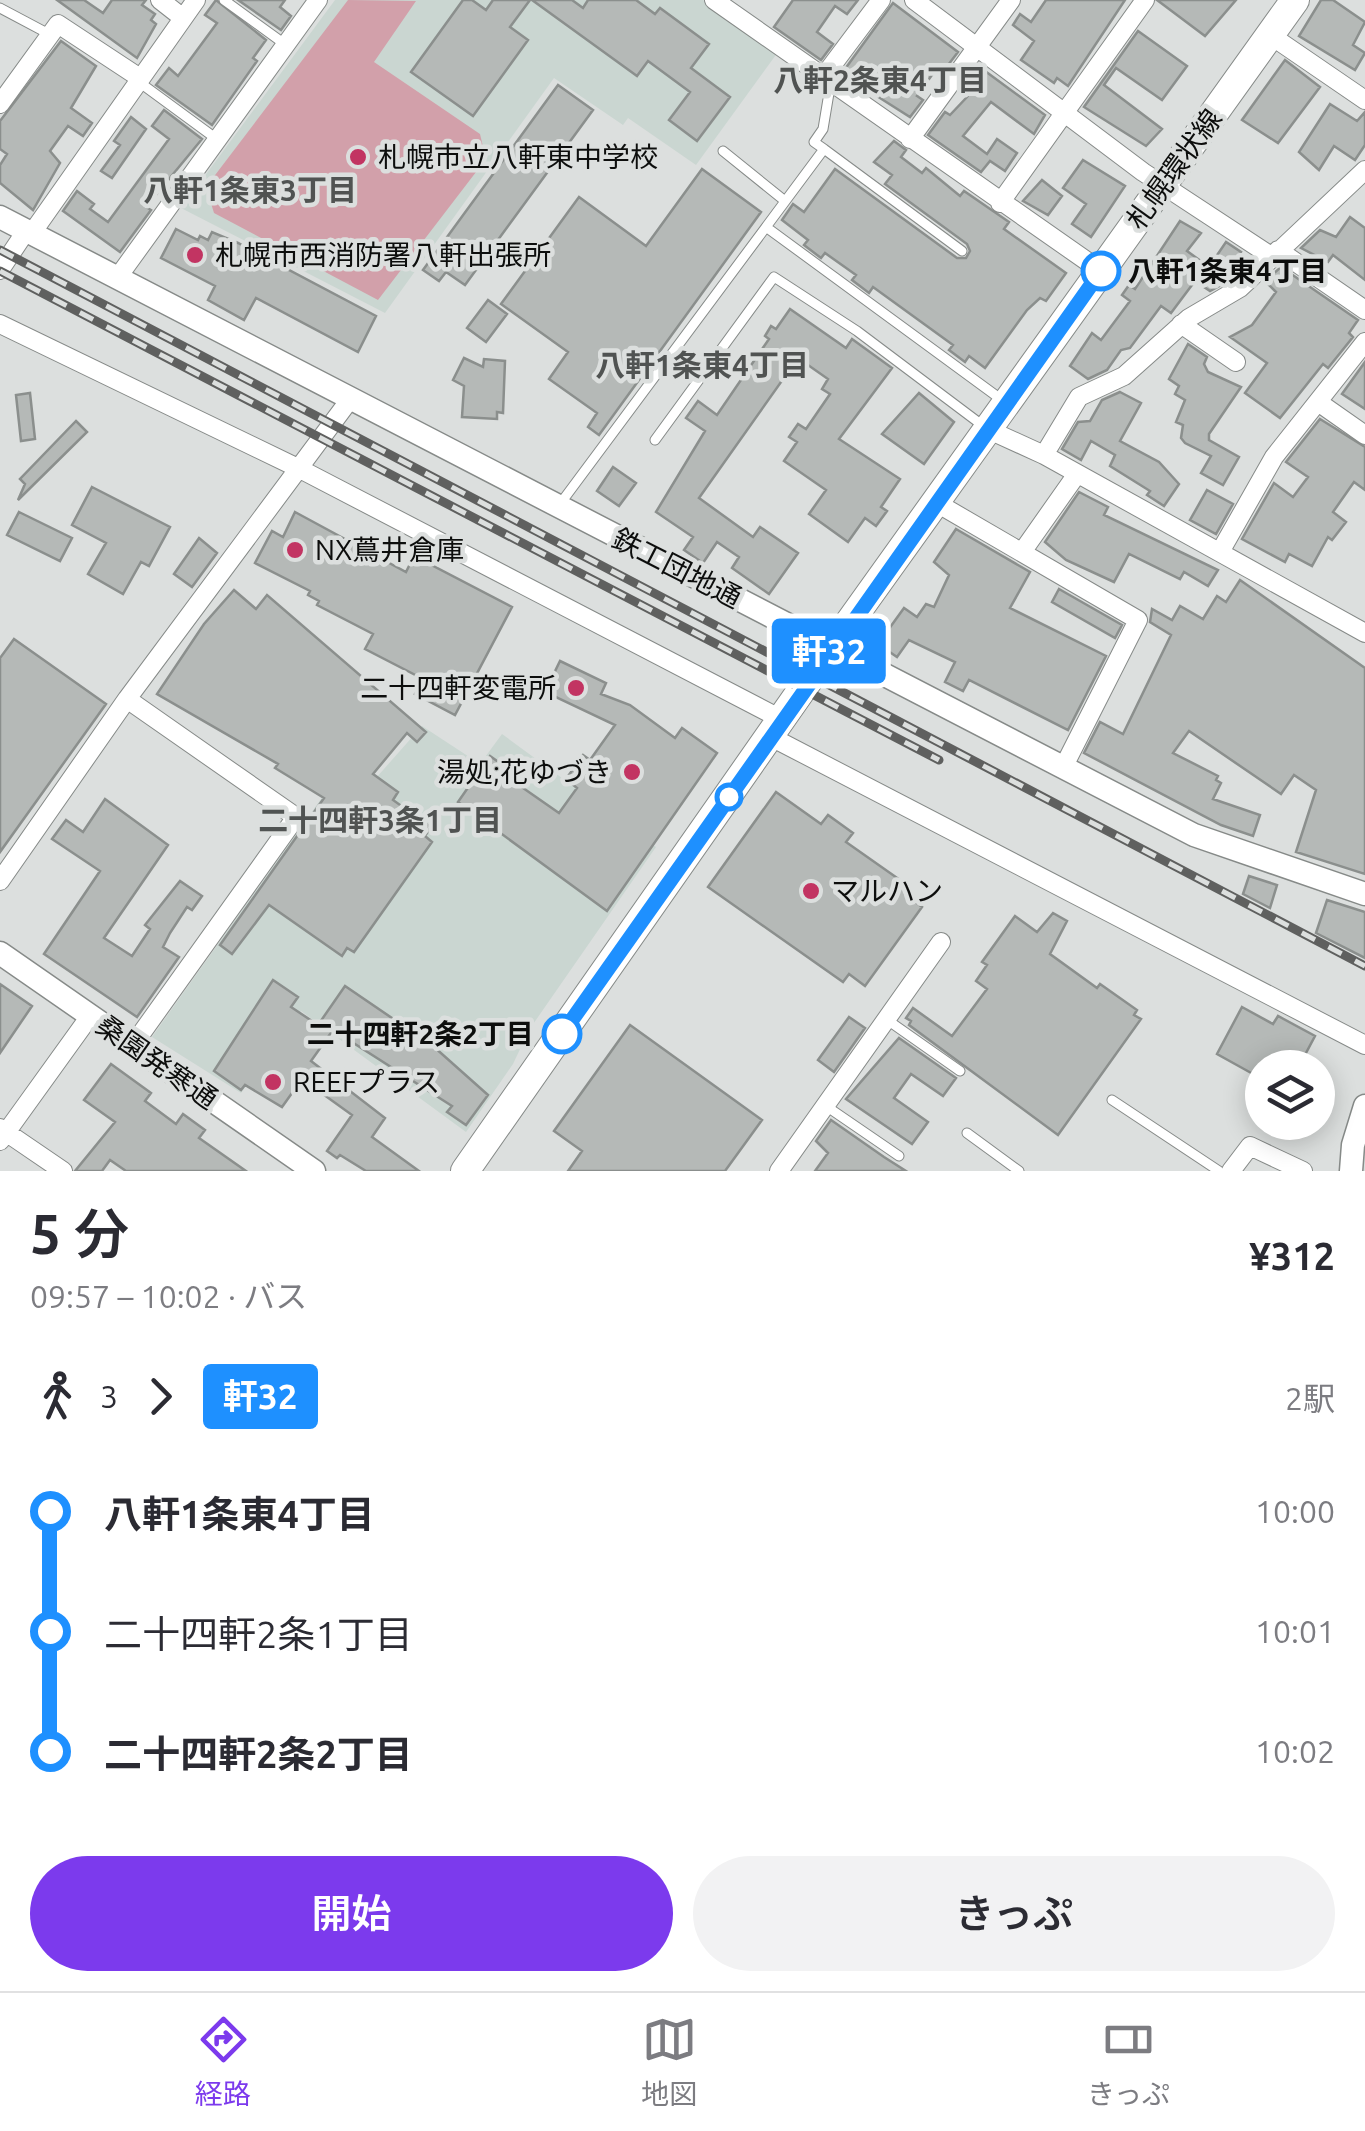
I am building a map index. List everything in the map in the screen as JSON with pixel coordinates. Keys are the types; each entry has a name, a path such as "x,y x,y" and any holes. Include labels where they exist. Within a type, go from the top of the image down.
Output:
{"main road":[{"name":"札幌環状線","path":"465,1171 1291,1"}],"street":[{"path":"160,0 183,18"},
{"path":"0,270 196,0"},
{"path":"118,278 318,0"},
{"path":"714,0 736,6 910,139 1101,271"},
{"path":"828,78 881,0"},
{"path":"914,0 1066,110 1143,172 1365,310"},
{"path":"910,139 1010,0"},
{"path":"1000,203 1145,0"},
{"path":"0,104 58,24 139,80"},
{"path":"1270,34 1365,100"},
{"path":"1044,455 1079,397 1124,376 1182,324 1240,288 1365,170"},
{"name":"鉄工団地通","path":"0,217 1194,835 1365,894"},
{"path":"0,324 300,469 1365,1045"},
{"path":"1182,324 1236,362"},
{"path":"1220,552 1274,456 1365,342"},
{"path":"0,881 127,699 351,398"},
{"path":"1318,402 1365,436"},
{"path":"987,429 1044,455 1365,633"},
{"path":"1022,552 1077,474"},
{"path":"936,502 1138,620 1064,766"},
{"path":"127,699 296,817 133,1045"},
{"path":"780,1171 940,942"},
{"name":"桑園発寒通","path":"0,953 309,1170"},
{"path":"63,1171 2,1133 90,1016"},
{"path":"1351,1171 1353,1145 1365,1106"},
{"path":"1231,1171 1250,1146 1303,1171"}],"lane":[{"path":"224,0 286,45"},
{"path":"0,8 49,34"},
{"path":"828,78 823,129 814,142 962,251"},
{"path":"139,80 218,140"},
{"path":"558,506 824,149"},
{"path":"723,152 786,201"},
{"path":"766,226 1006,403"},
{"path":"655,440 774,277 857,331 987,429"},
{"path":"886,1019 960,1071"},
{"path":"1112,1100 1218,1171"},
{"path":"826,1106 899,1156"},
{"path":"967,1133 1019,1171"}],"shaded area":[{"name":"札幌市立八軒東中学校","path":"335,0 703,0 778,52 696,165 628,118 623,125 554,78 385,313 181,208"},
{"path":"348,0 416,1 374,62 480,134 486,159 378,300 214,213 206,187"},
{"path":"422,726 480,764 502,734 656,847 529,1030 513,1064 466,1132 301,1011 241,1093 152,1037 348,761 376,778"}],"building":[{"path":"57,0 84,0 103,13 112,0 146,0 142,5 155,14 151,20 156,24 137,58"},
{"path":"216,0 266,40 253,58 257,61 212,125 156,85 169,68 178,76 217,23 205,15"},
{"path":"238,0 285,0 280,7 291,16 281,30"},
{"path":"463,0 472,0 486,10 493,0 530,0 510,27 528,40 473,116 411,72"},
{"path":"532,0 572,0 583,8 588,0 636,0 655,14 660,8 709,44 691,68 730,97 697,141 669,120 690,92 648,61 637,76"},
{"path":"793,0 858,0 847,14 835,6 817,32 833,44 821,60 774,27"},
{"path":"1046,0 1125,0 1068,86 1057,78 1054,83 1021,60 1034,41 1013,25 1020,14 1031,22"},
{"path":"1157,0 1236,0 1205,36"},
{"path":"1321,0 1333,0 1365,22 1353,45 1365,53 1355,70 1299,36"},
{"path":"893,3 958,52 945,69 939,65 917,96 923,100 910,117 861,86 863,83 845,69"},
{"path":"1138,31 1187,66 1162,100 1116,68 1104,85 1162,129 1146,146 1084,107"},
{"path":"61,41 96,66 71,108 92,123 83,136 68,126 50,151 60,163 33,210 0,183 0,165 7,154 0,149 0,121"},
{"path":"1285,60 1320,87 1278,143 1242,120"},
{"path":"985,71 1045,115 1034,134 991,102 963,136 987,154 997,139 1017,153 1005,171 990,161 981,172 928,135 945,112 950,115 967,97"},
{"path":"558,85 593,110 465,285 446,272 439,281 423,270"},
{"path":"1330,104 1357,121 1365,112 1365,145 1355,160 1334,146 1319,170 1299,152"},
{"path":"164,110 202,139 146,207 151,210 120,252 63,211 77,191 94,204 90,209 108,222 169,139 152,126"},
{"path":"131,117 146,129 112,178 101,171 120,145 114,141"},
{"path":"894,141 906,150 901,157 922,173 926,168 960,196 964,191 1009,222 1004,229 1066,273 1046,301 1040,298 1027,310 985,368 969,356 965,362 949,350 953,345 873,287 869,293 852,280 856,275 825,253 821,258 804,245 808,240 782,220 793,204 804,212 835,169 957,258 966,258 970,251 967,244 885,184 892,175 874,162"},
{"path":"1083,160 1125,186 1091,237 1072,224 1086,204 1063,188"},
{"path":"702,169 761,212 599,435 588,427 597,413 549,379 568,352 501,304 579,197 646,246"},
{"path":"1042,180 1062,196 1048,215 1023,201"},
{"path":"1350,217 1365,228 1365,280 1333,255 1328,262 1301,248 1320,230 1336,237"},
{"path":"1180,221 1201,233 1187,251 1209,267 1226,242 1241,252 1221,285 1210,291 1195,281 1171,313 1161,306 1130,348 1121,350 1107,370 1088,379 1070,366 1092,333 1101,340 1130,301 1122,295 1129,285 1135,289"},
{"path":"176,229 198,240 200,236 208,240 212,232 238,243 376,316 358,352 256,298 244,320 208,300 215,286 161,258"},
{"path":"1281,267 1358,320 1349,333 1353,337 1328,368 1323,364 1280,418 1245,393 1267,363 1230,337 1252,325 1276,292 1265,281"},
{"path":"488,300 507,314 486,342 467,328"},
{"path":"790,309 846,348 852,339 892,368 839,439 900,479 881,507 887,511 876,526 865,518 848,542 809,514 826,490 784,461 797,442 789,437 798,424 806,429 830,394 822,389 828,379 798,358 699,498 753,537 760,527 798,553 769,594 732,568 739,557 717,542 703,563 684,550 693,537 656,512 705,431 686,418 698,401 717,415 769,339 765,336 771,326 776,329"},
{"path":"1188,344 1207,357 1204,364 1208,372 1241,387 1209,434 1209,440 1239,457 1223,485 1201,473 1211,456 1185,443 1181,438 1183,425 1176,422 1185,400 1175,394 1179,386 1169,379"},
{"path":"464,358 483,367 484,359 505,361 503,413 497,412 497,419 462,417 464,386 453,380"},
{"path":"1365,362 1365,409 1342,394"},
{"path":"1120,392 1141,403 1120,441 1159,462 1179,484 1164,506 1147,495 1150,491 1110,466 1115,455 1091,441 1081,460 1062,449 1078,422 1090,421 1102,400"},
{"path":"30,393 35,439 21,441 16,395"},
{"path":"919,393 954,422 924,464 882,434"},
{"path":"1320,419 1365,447 1365,490 1354,482 1333,512 1346,522 1332,540 1328,537 1312,566 1289,554 1285,562 1242,539 1274,483 1293,497 1308,477 1286,462"},
{"path":"76,421 87,432 18,500 25,484 20,479"},
{"path":"613,467 636,483 619,506 597,491"},
{"path":"92,487 170,527 149,566 141,562 123,594 88,574 106,543 72,525"},
{"path":"1207,490 1233,504 1216,534 1190,520"},
{"path":"1079,492 1108,507 1104,515 1218,570 1208,586 1184,572 1180,579 1129,554 1114,582 1066,560 1045,542"},
{"path":"19,512 72,538 60,561 7,535"},
{"path":"295,512 406,572 414,556 512,607 455,715 415,694 423,679 365,649 373,634 317,605 319,601 308,595 310,591 255,563 272,531 283,537"},
{"path":"956,529 1030,572 1010,608 1106,656 1068,730 969,680 963,691 945,682 955,662 909,640 897,657 878,644 904,608 917,617 926,604 934,607 949,575 934,562"},
{"path":"199,538 217,553 192,587 174,574"},
{"path":"1240,580 1365,668 1365,874 1296,852 1316,790 1294,775 1281,794 1189,731 1173,753 1218,776 1216,780 1221,783 1213,799 1260,815 1253,836 1221,825 1084,753 1100,722 1123,734 1171,635 1150,622 1152,609 1172,620 1180,606 1203,619 1217,596 1226,602"},
{"path":"1059,589 1122,625 1115,638 1052,602"},
{"path":"234,590 256,609 267,595 426,732 417,742 407,733 373,774 398,792 393,800 431,827 425,836 432,842 354,952 347,948 342,956 269,905 232,954 220,945 324,798 275,768 278,764 157,694 204,624"},
{"path":"14,639 106,704 0,852 0,658"},
{"path":"560,661 606,683 601,694 630,705 675,738 682,728 717,753 607,911 458,802 490,756 507,768 503,774 559,813 577,788 566,779 583,755 590,760 615,725 545,692"},
{"name":"マルハン","path":"776,792 821,824 828,815 853,833 846,842 910,887 905,894 922,907 865,986 849,974 843,982 708,887"},
{"path":"105,799 168,845 104,938 132,956 150,929 145,925 180,881 202,896 192,910 187,907 170,933 163,947 179,957 137,1017 44,954 100,871 52,839 66,820 83,832"},
{"path":"1249,876 1277,885 1270,908 1243,894"},
{"path":"1327,900 1365,912 1365,958 1316,933"},
{"path":"1053,913 1067,921 1050,954 1097,988 1100,984 1137,1010 1134,1015 1141,1019 1058,1135 909,1025 911,1021 906,1018 913,1008 952,1036 987,989 976,981 987,965 982,962 1015,916 1037,932"},
{"path":"273,980 298,997 291,1007 318,1025 345,986 433,1046 488,1095 466,1125 447,1112 452,1106 333,1030 311,1061 385,1118 372,1137 419,1171 366,1171 340,1155 337,1158 327,1151 352,1115 302,1079 282,1107 245,1085 241,1090 214,1071"},
{"path":"0,984 32,1006 0,1053"},
{"path":"1242,1007 1273,1024 1278,1016 1315,1036 1308,1050 1245,1050 1245,1070 1217,1054"},
{"path":"849,1017 865,1028 834,1072 818,1060"},
{"path":"630,1025 762,1120 725,1171 568,1171 582,1151 554,1131"},
{"path":"899,1038 956,1078 943,1096 911,1074 894,1098 928,1122 912,1144 846,1099"},
{"path":"111,1064 151,1093 145,1101 176,1124 183,1114 205,1130 199,1138 246,1171 126,1171 110,1160 102,1171 75,1171 115,1122 84,1100"},
{"path":"831,1120 906,1171 815,1171 828,1153 816,1141"}],"railway":[{"path":"0,250 1365,966"},
{"path":"0,271 939,760"}],"bus line":[{"name":"軒32","path":"562,1034 831,648 1101,271"}],"place":[{"name":"札幌市立八軒東中学校","path":"358,157"},
{"name":"札幌市西消防署八軒出張所","path":"195,255"},
{"name":"八軒1条東4丁目","path":"1101,271"},
{"name":"NX蔦井倉庫","path":"295,550"},
{"name":"二十四軒変電所","path":"576,688"},
{"name":"湯処;花ゆづき","path":"632,772"},
{"name":"マルハン","path":"811,891"},
{"name":"二十四軒2条2丁目","path":"562,1034"},
{"name":"REEFプラス","path":"273,1082"}],"district":[{"name":"八軒2条東4丁目","path":"880,81"},
{"name":"八軒1条東3丁目","path":"250,191"},
{"name":"八軒1条東4丁目","path":"702,366"},
{"name":"二十四軒3条1丁目","path":"380,821"}]}
